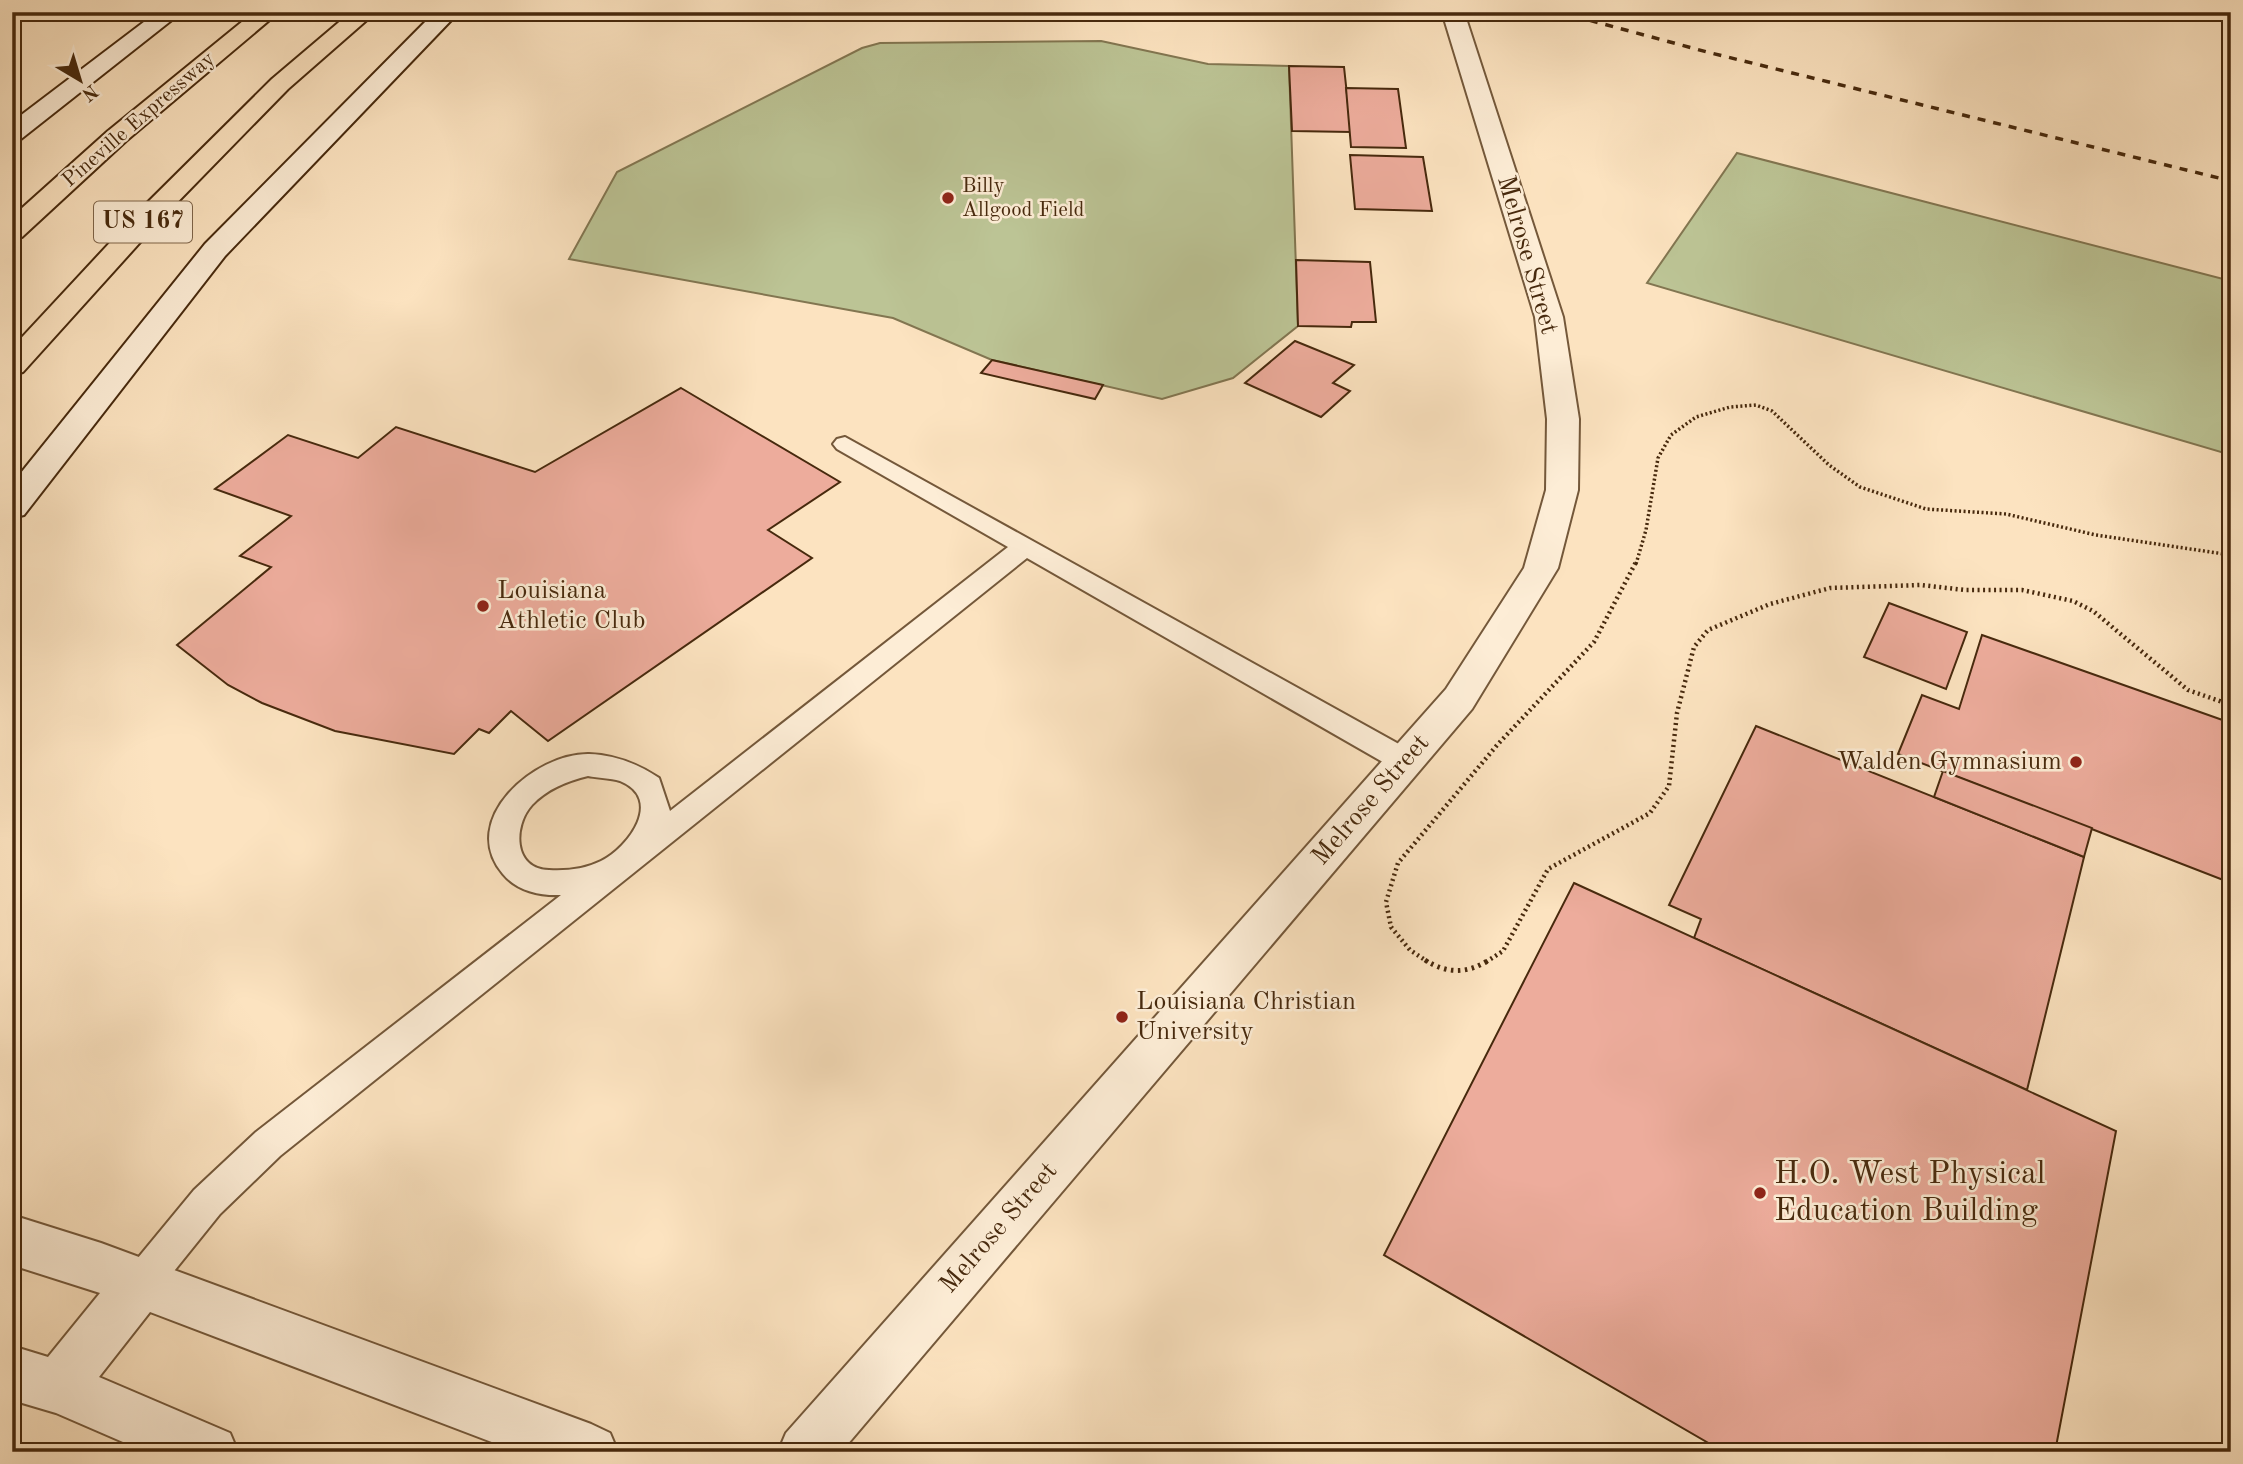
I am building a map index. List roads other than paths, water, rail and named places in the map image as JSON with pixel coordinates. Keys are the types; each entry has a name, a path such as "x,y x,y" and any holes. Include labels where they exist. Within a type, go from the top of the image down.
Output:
{"highway":[{"name":"Pineville Expressway","path":"12,231 117,136 268,12"},
{"name":"US 167","path":"12,366 153,212 280,84 365,12"}],"street":[{"path":"12,134 171,12"},
{"path":"12,507 215,250 448,12"},
{"name":"Melrose Street","path":"805,1452 1459,699 1510,622 1541,568 1562,490 1563,419 1549,317 1453,12"},
{"path":"12,1240 141,1283 590,1452"},
{"path":"141,1283 35,1380 211,1452"}],"lane":[{"path":"845,444 1405,761"},
{"path":"141,1283 206,1202 268,1144 1025,546"},
{"path":"588,765 611,765 631,771 646,782 655,797 657,814 651,833 628,860 593,880 565,885 540,882 519,873 505,858 501,839 506,818 520,798 539,782 564,770 588,765"}],"railway":[{"path":"1559,12 1707,52 2231,181"}],"place":[{"name":"Billy Allgood Field","path":"948,198"},
{"name":"Louisiana Athletic Club","path":"483,606"},
{"name":"Walden Gymnasium","path":"2076,762"},
{"name":"Louisiana Christian University","path":"1122,1017"},
{"name":"H.O. West Physical Education Building","path":"1760,1193"}]}
